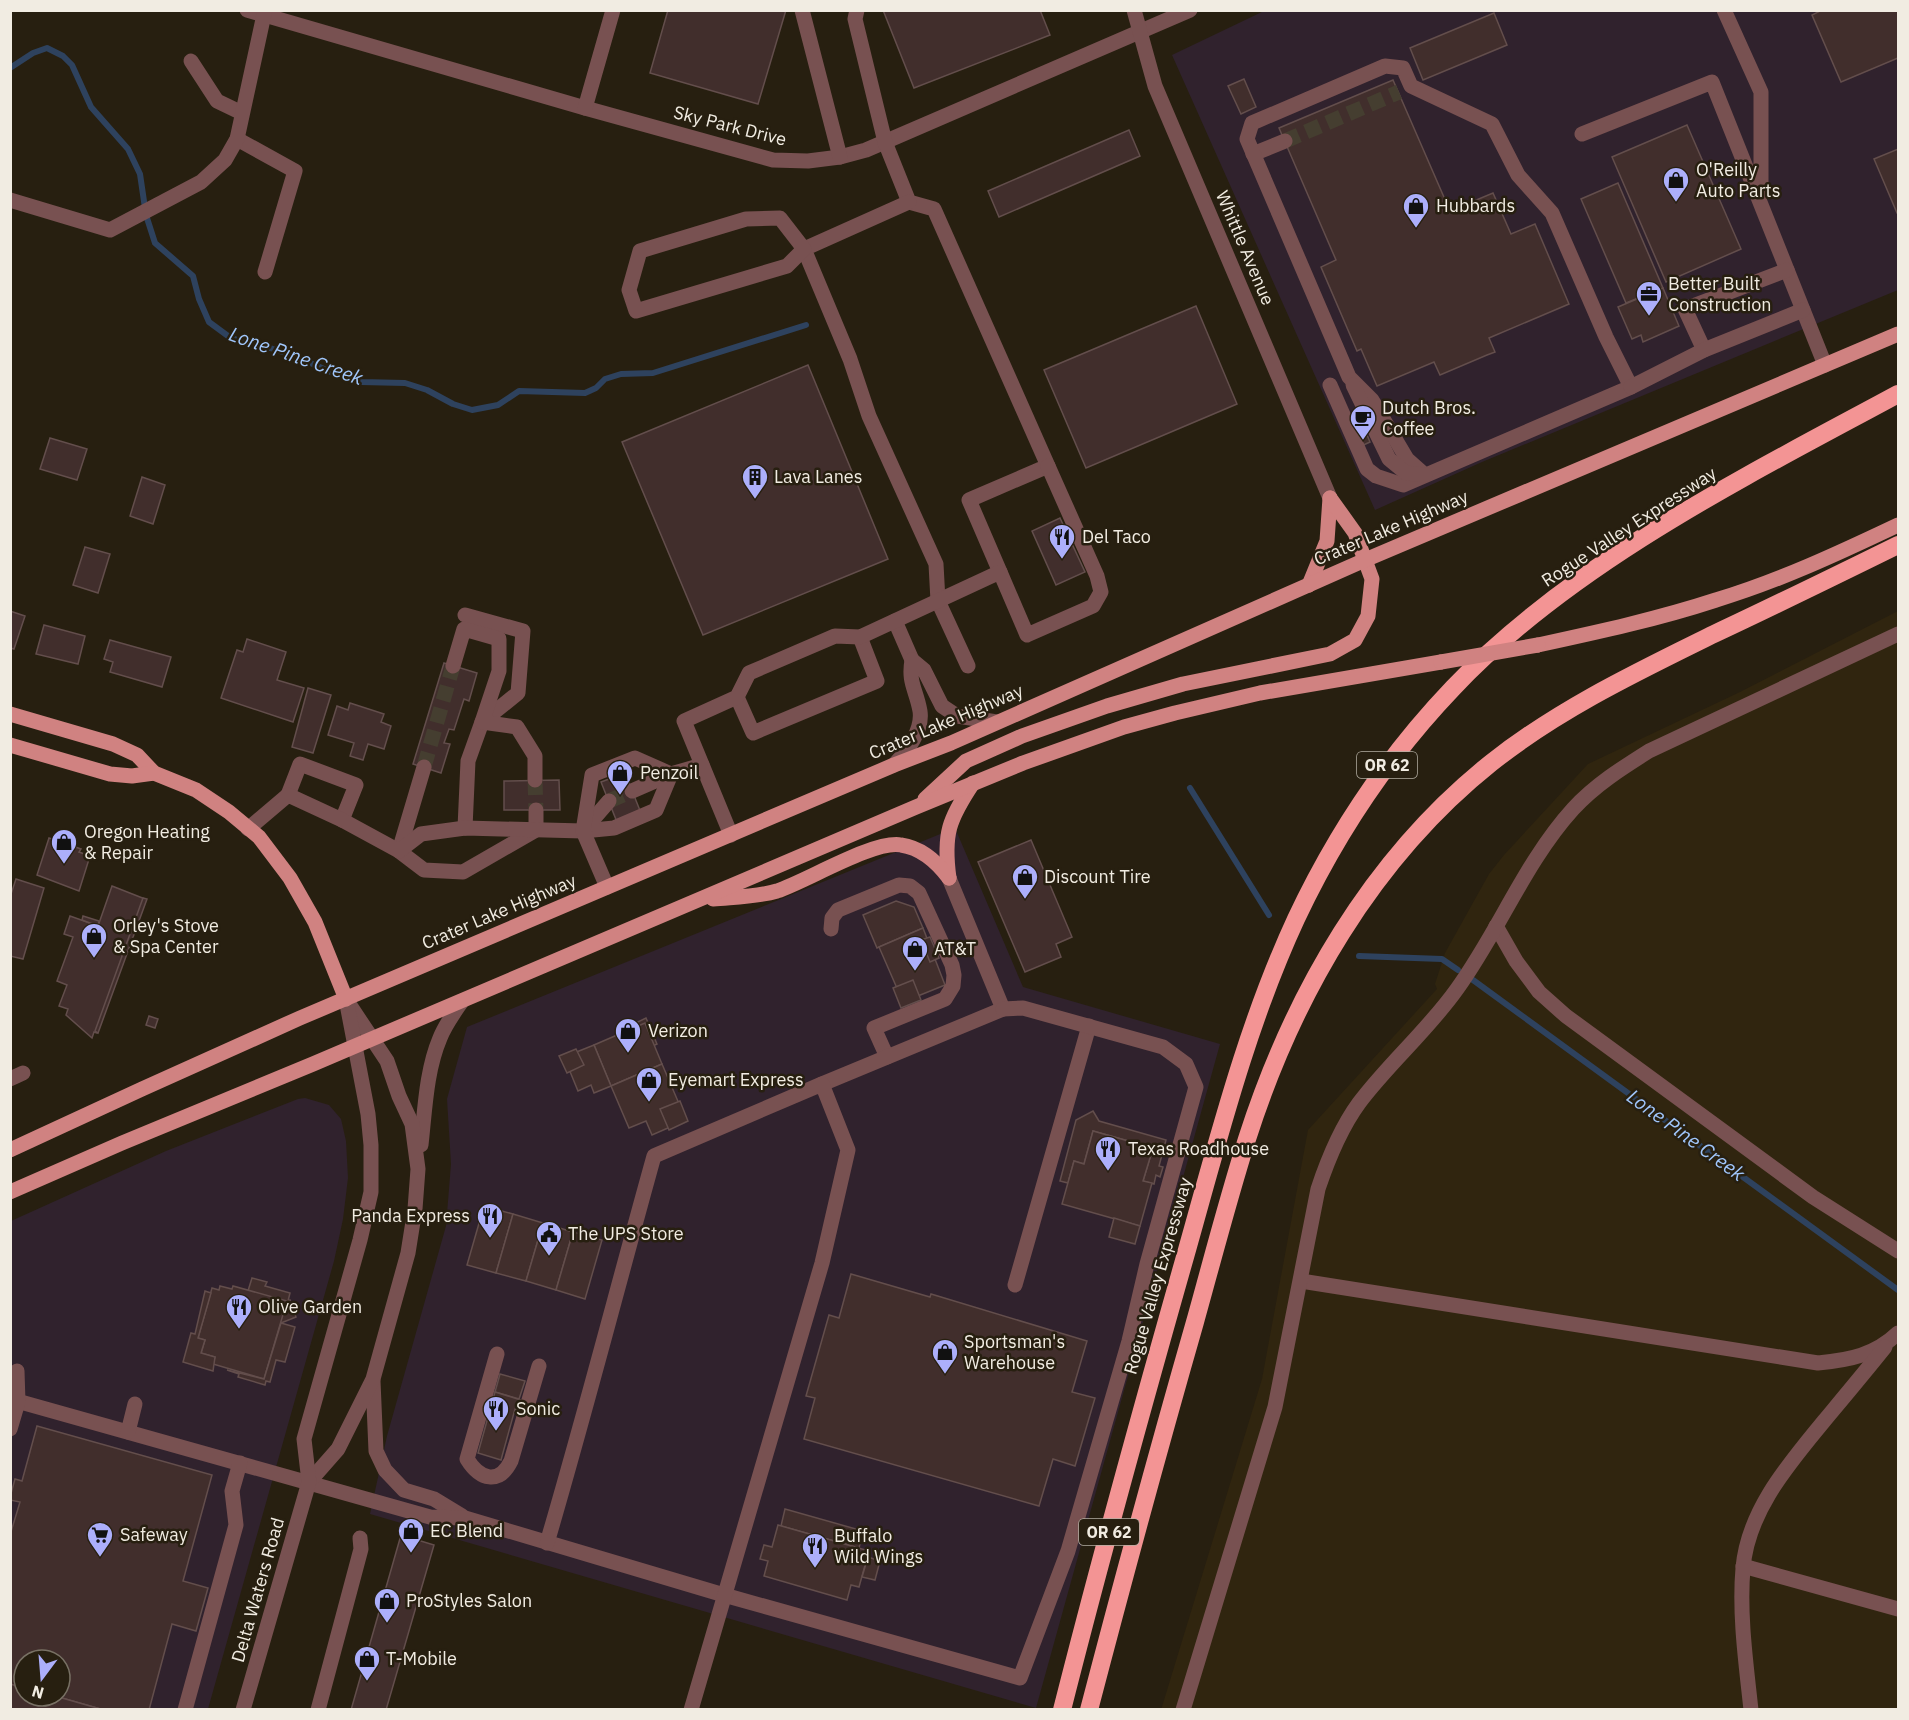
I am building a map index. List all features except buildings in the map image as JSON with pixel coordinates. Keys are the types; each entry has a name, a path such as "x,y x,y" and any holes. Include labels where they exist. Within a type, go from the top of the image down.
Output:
{"highway":[{"name":"Rogue Valley Expressway","path":"1062,1710 1157,1356 1252,1030 1276,964 1299,912 1330,852 1369,789 1423,720 1454,686 1534,614 1592,571 1655,530 1741,480 1899,394"},
{"name":"OR 62","path":"1089,1710 1183,1363 1247,1139 1266,1086 1306,996 1343,929 1369,891 1406,845 1459,791 1492,762 1564,712 1646,667 1899,545"}],"main road":[{"name":"Crater Lake Highway","path":"10,1150 346,999 997,722 1365,560 1899,334"},
{"path":"916,807 966,761 1022,736 1107,705 1183,684 1330,654 1354,640 1368,616 1372,579 1355,533 1330,498"},
{"path":"1309,585 1327,542 1330,498"},
{"path":"10,1192 973,783 1125,727 1260,693 1538,645 1629,626 1718,600 1820,561 1899,525"},
{"name":"Delta Waters Road","path":"10,714 113,744 137,755 154,773 196,790 259,837 290,878 315,922 346,999"},
{"name":"Delta Waters Road","path":"10,744 110,774 132,776 154,773"},
{"path":"949,878 946,853 947,836 955,810 973,783"},
{"path":"696,902 776,891 879,847 899,844 917,849 938,863 949,878"}],"street":[{"name":"Sky Park Drive","path":"247,10 773,160 808,161 840,157 866,150 1190,10"},
{"path":"585,108 613,10"},
{"path":"802,10 840,157"},
{"path":"856,10 855,19 885,142 909,202"},
{"name":"Whittle Avenue","path":"1134,10 1155,86 1330,498"},
{"path":"1724,10 1761,92 1761,204"},
{"path":"10,200 110,230 201,182 225,160 237,139 264,13"},
{"path":"190,62 217,100 242,113"},
{"path":"1425,475 1406,473 1389,459 1349,377 1253,154 1247,139 1252,123 1386,66 1403,68 1405,89 1492,124 1518,175 1552,213 1606,337 1631,387"},
{"path":"1582,134 1712,82 1825,365"},
{"path":"237,139 294,171 265,272"},
{"path":"1253,154 1285,141"},
{"path":"968,666 938,601 936,564 869,416 850,359 804,249 780,218 746,219 640,251 629,290 636,311 788,266 804,249 909,202 934,209 1097,576 1101,592 1093,606 1027,635 969,500 1048,466"},
{"path":"1704,350 1685,309 1787,270"},
{"path":"1330,385 1366,469 1376,476 1403,485 1631,387 1704,350 1803,310"},
{"path":"731,835 684,721 737,697 749,673 835,636 860,637 1000,572"},
{"path":"465,615 523,631 518,693 482,722"},
{"path":"895,621 912,660 924,670 942,705 957,716 997,722"},
{"path":"453,666 464,629 499,639 499,670 468,761 465,828"},
{"path":"1183,1710 1275,1407 1318,1189 1326,1164 1347,1121 1370,1089 1449,1001 1530,869 1573,809 1596,787 1649,752 1899,634"},
{"path":"737,697 753,733 877,681 860,637"},
{"path":"894,765 907,750 917,731 920,713 909,674 912,660"},
{"path":"482,722 517,727 535,756 535,780"},
{"path":"607,887 583,831 592,775 635,758 671,774"},
{"path":"248,829 288,795 300,764 356,785 342,820"},
{"path":"632,791 671,774 702,765"},
{"path":"399,851 424,767"},
{"path":"399,851 421,834 465,828 583,831 614,828 656,810 671,774"},
{"path":"288,795 342,820 399,851 424,870 463,872 536,831"},
{"path":"583,831 609,801"},
{"path":"536,810 536,831"},
{"path":"949,878 1003,1009"},
{"path":"831,928 832,918 838,910 899,885 910,886 919,893 952,965 953,986 945,999 874,1028 888,1057"},
{"path":"1496,926 1516,961 1539,992 1566,1016 1813,1197 1899,1251"},
{"name":"Delta Waters Road","path":"309,1482 338,1449 373,1379 408,1253 415,1209 418,1169 412,1124 387,1061 346,999"},
{"name":"Delta Waters Road","path":"243,1710 309,1482 304,1439 360,1240 371,1192 371,1145 368,1114 346,999"},
{"path":"418,1169 433,1060 445,1027 462,1001"},
{"path":"373,1379 376,1451 385,1470 404,1490 434,1499 465,1518 547,1543 1020,1678 1068,1551 1129,1341 1147,1264 1196,1087 1186,1064 1163,1047 1023,1008 1003,1009 654,1156 606,1326 594,1382 547,1543"},
{"path":"1015,1285 1089,1026"},
{"path":"691,1710 822,1263 848,1150 822,1084"},
{"path":"1301,1281 1818,1363 1847,1360 1867,1354 1896,1335"},
{"path":"1751,1710 1744,1631 1743,1566 1752,1529 1767,1498 1788,1465 1896,1335"},
{"path":"497,1354 467,1459 474,1470 484,1477 498,1476 506,1472 539,1366"},
{"path":"10,1430 17,1371"},
{"path":"14,1400 430,1517 465,1518"},
{"path":"128,1432 135,1404"},
{"path":"185,1710 236,1525 232,1491 240,1463"},
{"path":"318,1710 361,1549 360,1539"},
{"path":"1743,1566 1899,1609"}],"shaded area":[{"path":"1264,11 1898,11 1898,290 1482,462 1375,510 1172,55"},
{"path":"1898,611 1898,1709 1161,1710 1262,1379 1308,1130 1437,989 1435,984 1445,953 1489,874 1588,764 1740,692"},
{"path":"955,828 1023,987 1220,1044 1036,1708 370,1514 387,1436 446,1226 451,1164 447,1099 467,1027"},
{"path":"305,1098 329,1105 341,1119 346,1141 348,1178 343,1219 334,1261 208,1709 11,1710 11,1221 166,1151 298,1099"}],"waterway":[{"name":"Lone Pine Creek","path":"10,68 33,53 47,48 63,56 72,65 91,107 128,149 140,174 146,215 155,243 193,276 199,299 209,322 228,336 248,345 270,348 295,356 333,373 361,382 405,383 472,410 498,405 519,391 585,393 596,388 605,379 621,374 653,373 806,325"},
{"name":"Lone Pine Creek","path":"1190,788 1269,915"},
{"name":"Lone Pine Creek","path":"1359,956 1442,959 1458,970"},
{"name":"Lone Pine Creek","path":"1473,980 1898,1290"}],"tunnel":[{"path":"1285,141 1399,92"},
{"path":"424,767 453,666"},
{"path":"535,780 536,810"},
{"path":"609,801 632,791"}],"place":[{"name":"O'Reilly Auto Parts","path":"1676,203"},
{"name":"Hubbards","path":"1416,229"},
{"name":"Better Built Construction","path":"1649,317"},
{"name":"Dutch Bros. Coffee","path":"1363,441"},
{"name":"Lava Lanes","path":"755,500"},
{"name":"Del Taco","path":"1062,560"},
{"name":"Penzoil","path":"620,796"},
{"name":"Oregon Heating & Repair","path":"64,865"},
{"name":"Discount Tire","path":"1025,900"},
{"name":"Orley's Stove & Spa Center","path":"94,959"},
{"name":"AT&T","path":"915,972"},
{"name":"Verizon","path":"628,1054"},
{"name":"Eyemart Express","path":"649,1103"},
{"name":"Texas Roadhouse","path":"1108,1172"},
{"name":"Panda Express","path":"490,1239"},
{"name":"The UPS Store","path":"549,1257"},
{"name":"Olive Garden","path":"239,1330"},
{"name":"Sportsman's Warehouse","path":"945,1375"},
{"name":"Sonic","path":"496,1432"},
{"name":"EC Blend","path":"411,1554"},
{"name":"Safeway","path":"100,1558"},
{"name":"Buffalo Wild Wings","path":"815,1569"},
{"name":"ProStyles Salon","path":"387,1624"},
{"name":"T-Mobile","path":"367,1682"}]}
